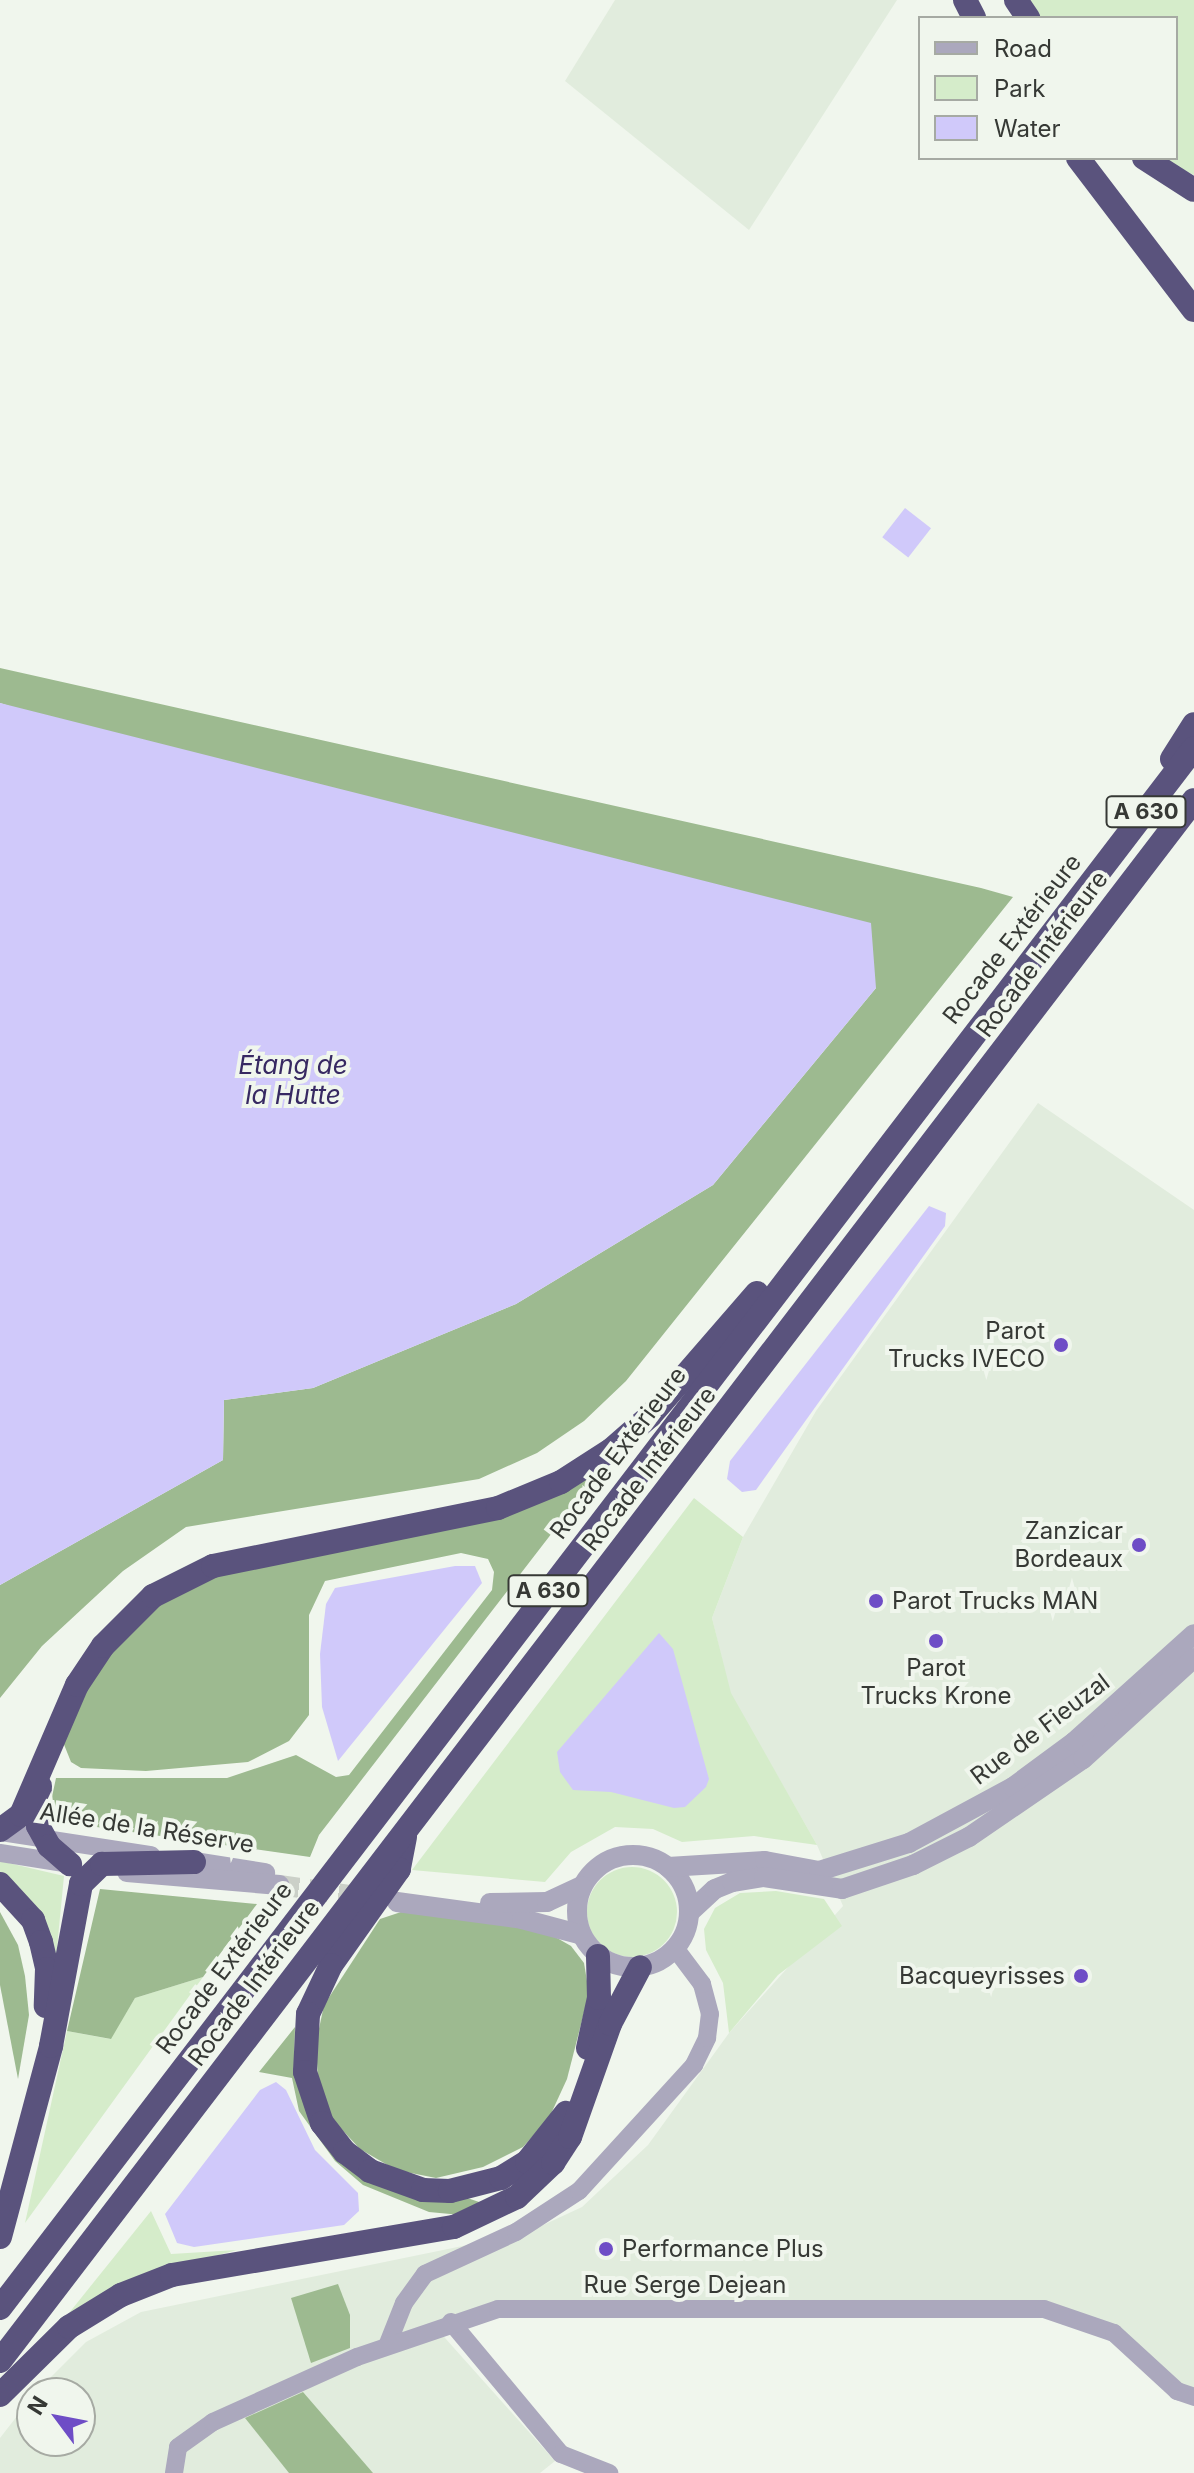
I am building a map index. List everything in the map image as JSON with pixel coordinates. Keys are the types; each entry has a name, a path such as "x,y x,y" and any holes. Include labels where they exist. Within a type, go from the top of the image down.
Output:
{"highway":[{"path":"1080,160 1194,310"},
{"path":"1147,160 1194,190"},
{"path":"1098,875 1194,724"},
{"name":"Rocade Extérieure","path":"0,2308 1194,748"},
{"name":"Rocade Intérieure","path":"0,2361 1194,800"},
{"path":"0,1831 21,1815 77,1685 103,1646 153,1596 213,1566 498,1508 561,1482 611,1450 650,1416 923,1100"},
{"path":"42,1768 37,1817 45,1839 70,1864"},
{"path":"407,1830 399,1869 331,1965 315,1995 305,2033 305,2072 316,2111 337,2144 370,2171 423,2190 450,2191 501,2178 527,2162 561,2121 578,2083 599,1998 598,1956"},
{"path":"0,2237 40,2085 77,1895 95,1868 119,1861 178,1866 194,1862"},
{"path":"0,1884 33,1920 47,1969 40,2085"},
{"path":"0,2395 69,2327 121,2295 172,2275 454,2227 517,2197 553,2163 570,2137 610,2024 640,1967"}],"street":[{"name":"Rue de Fieuzal","path":"668,1867 765,1861 819,1871 909,1843 1013,1787 1074,1742 1194,1634"},
{"name":"Rue de Fieuzal","path":"689,1913 715,1889 732,1882 764,1877 842,1889 913,1865 969,1837 1083,1759 1194,1658"},
{"name":"Allée de la Réserve","path":"0,1831 194,1862 282,1881 95,1868 0,1853"},
{"path":"582,1886 576,1911 582,1935 598,1956 640,1967 675,1948 689,1913 684,1888 668,1867 656,1859 627,1855 600,1865 582,1886 547,1902 525,1904 399,1897 522,1919 582,1935"},
{"path":"387,2346 404,2303 425,2274 516,2232 579,2191 694,2065 707,2038 710,2014 702,1984 675,1948"},
{"name":"Rue Serge Dejean","path":"174,2473 178,2447 213,2422 387,2346 451,2322 498,2309 1044,2309 1114,2333 1177,2391 1194,2397"},
{"path":"451,2322 561,2454 609,2473"}],"shaded area":[{"path":"615,0 897,0 749,230 565,81"},
{"path":"1038,1103 1194,1210 1194,2397 1114,2333 1071,2315 498,2309 437,2329 555,2461 540,2473 0,2473 0,2438 16,2418 16,2457 96,2457 96,2377 51,2377 86,2342 141,2312 526,2233 582,2207 648,2145 729,2033 843,1906 817,1845 730,1693 712,1618 743,1537 816,1411"}],"green space":[{"path":"1024,0 1194,0 1194,175 1164,160 1178,160 1178,16 1036,16"},
{"path":"0,668 1013,897 626,1381 584,1421 537,1453 479,1479 186,1527 123,1571 42,1646 0,1698 0,1585 223,1460 224,1400 313,1388 516,1304 713,1185 876,988 0,703"},
{"path":"599,1472 319,1835 310,1857 47,1820 56,1778 227,1778 296,1755 336,1777 349,1775 492,1590 494,1572 488,1559 461,1553 325,1581 309,1615 309,1715 289,1741 248,1762 146,1771 81,1768 71,1762 63,1742 93,1678 132,1624 183,1586"},
{"path":"694,1498 743,1537 712,1618 731,1693 817,1845 754,1836 682,1842 653,1829 615,1827 571,1852 545,1882 412,1870"},
{"path":"0,1861 64,1876 56,1958 0,1873"},
{"path":"632,1867 657,1875 669,1887 677,1912 669,1937 657,1949 632,1957 607,1949 595,1937 587,1912 595,1887 607,1875"},
{"path":"100,1889 257,1904 203,1977 135,1998 111,2039 67,2031"},
{"path":"776,1891 824,1899 842,1926 778,1975 729,2033 723,1983 706,1950 704,1929 715,1908 740,1893"},
{"path":"0,1912 18,1945 25,1976 29,2015 18,2079 0,1985"},
{"path":"401,1912 543,1930 571,1946 584,1963 589,1993 567,2079 549,2118 523,2147 483,2167 436,2178 396,2170 360,2149 333,2120 318,2082 316,2043 324,2005 380,1919"},
{"path":"203,1977 25,2223 67,2031 110,2039 135,1998"},
{"path":"295,2027 294,2070 334,2153 488,2205 461,2215 429,2212 363,2185 335,2161 299,2111 292,2078 259,2072"},
{"path":"151,2211 171,2254 237,2250 178,2266 65,2318"},
{"path":"338,2284 350,2315 350,2348 311,2363 291,2298"},
{"path":"303,2392 373,2473 289,2473 245,2418"}],"water":[{"path":"905,508 931,528 908,557 882,537"},
{"name":"Étang de la Hutte","path":"0,703 871,923 876,988 713,1185 516,1304 313,1388 224,1400 223,1460 0,1585"},
{"path":"929,1206 946,1213 945,1226 756,1490 742,1492 727,1479 730,1461"},
{"path":"455,1566 475,1566 482,1583 338,1761 322,1707 320,1654 326,1604 335,1588"},
{"path":"659,1633 673,1649 709,1779 706,1787 685,1807 674,1808 611,1792 573,1790 560,1772 557,1752"},
{"path":"276,2082 286,2090 315,2150 358,2193 359,2211 344,2225 194,2247 177,2243 165,2214 260,2090"}],"tunnel":[{"path":"279,1885 370,1898"}],"place":[{"name":"Parot Trucks IVECO","path":"1061,1345"},
{"name":"Zanzicar Bordeaux","path":"1139,1545"},
{"name":"Parot Trucks MAN","path":"876,1601"},
{"name":"Parot Trucks Krone","path":"936,1641"},
{"name":"Bacqueyrisses","path":"1081,1976"},
{"name":"Performance Plus","path":"606,2249"}]}
